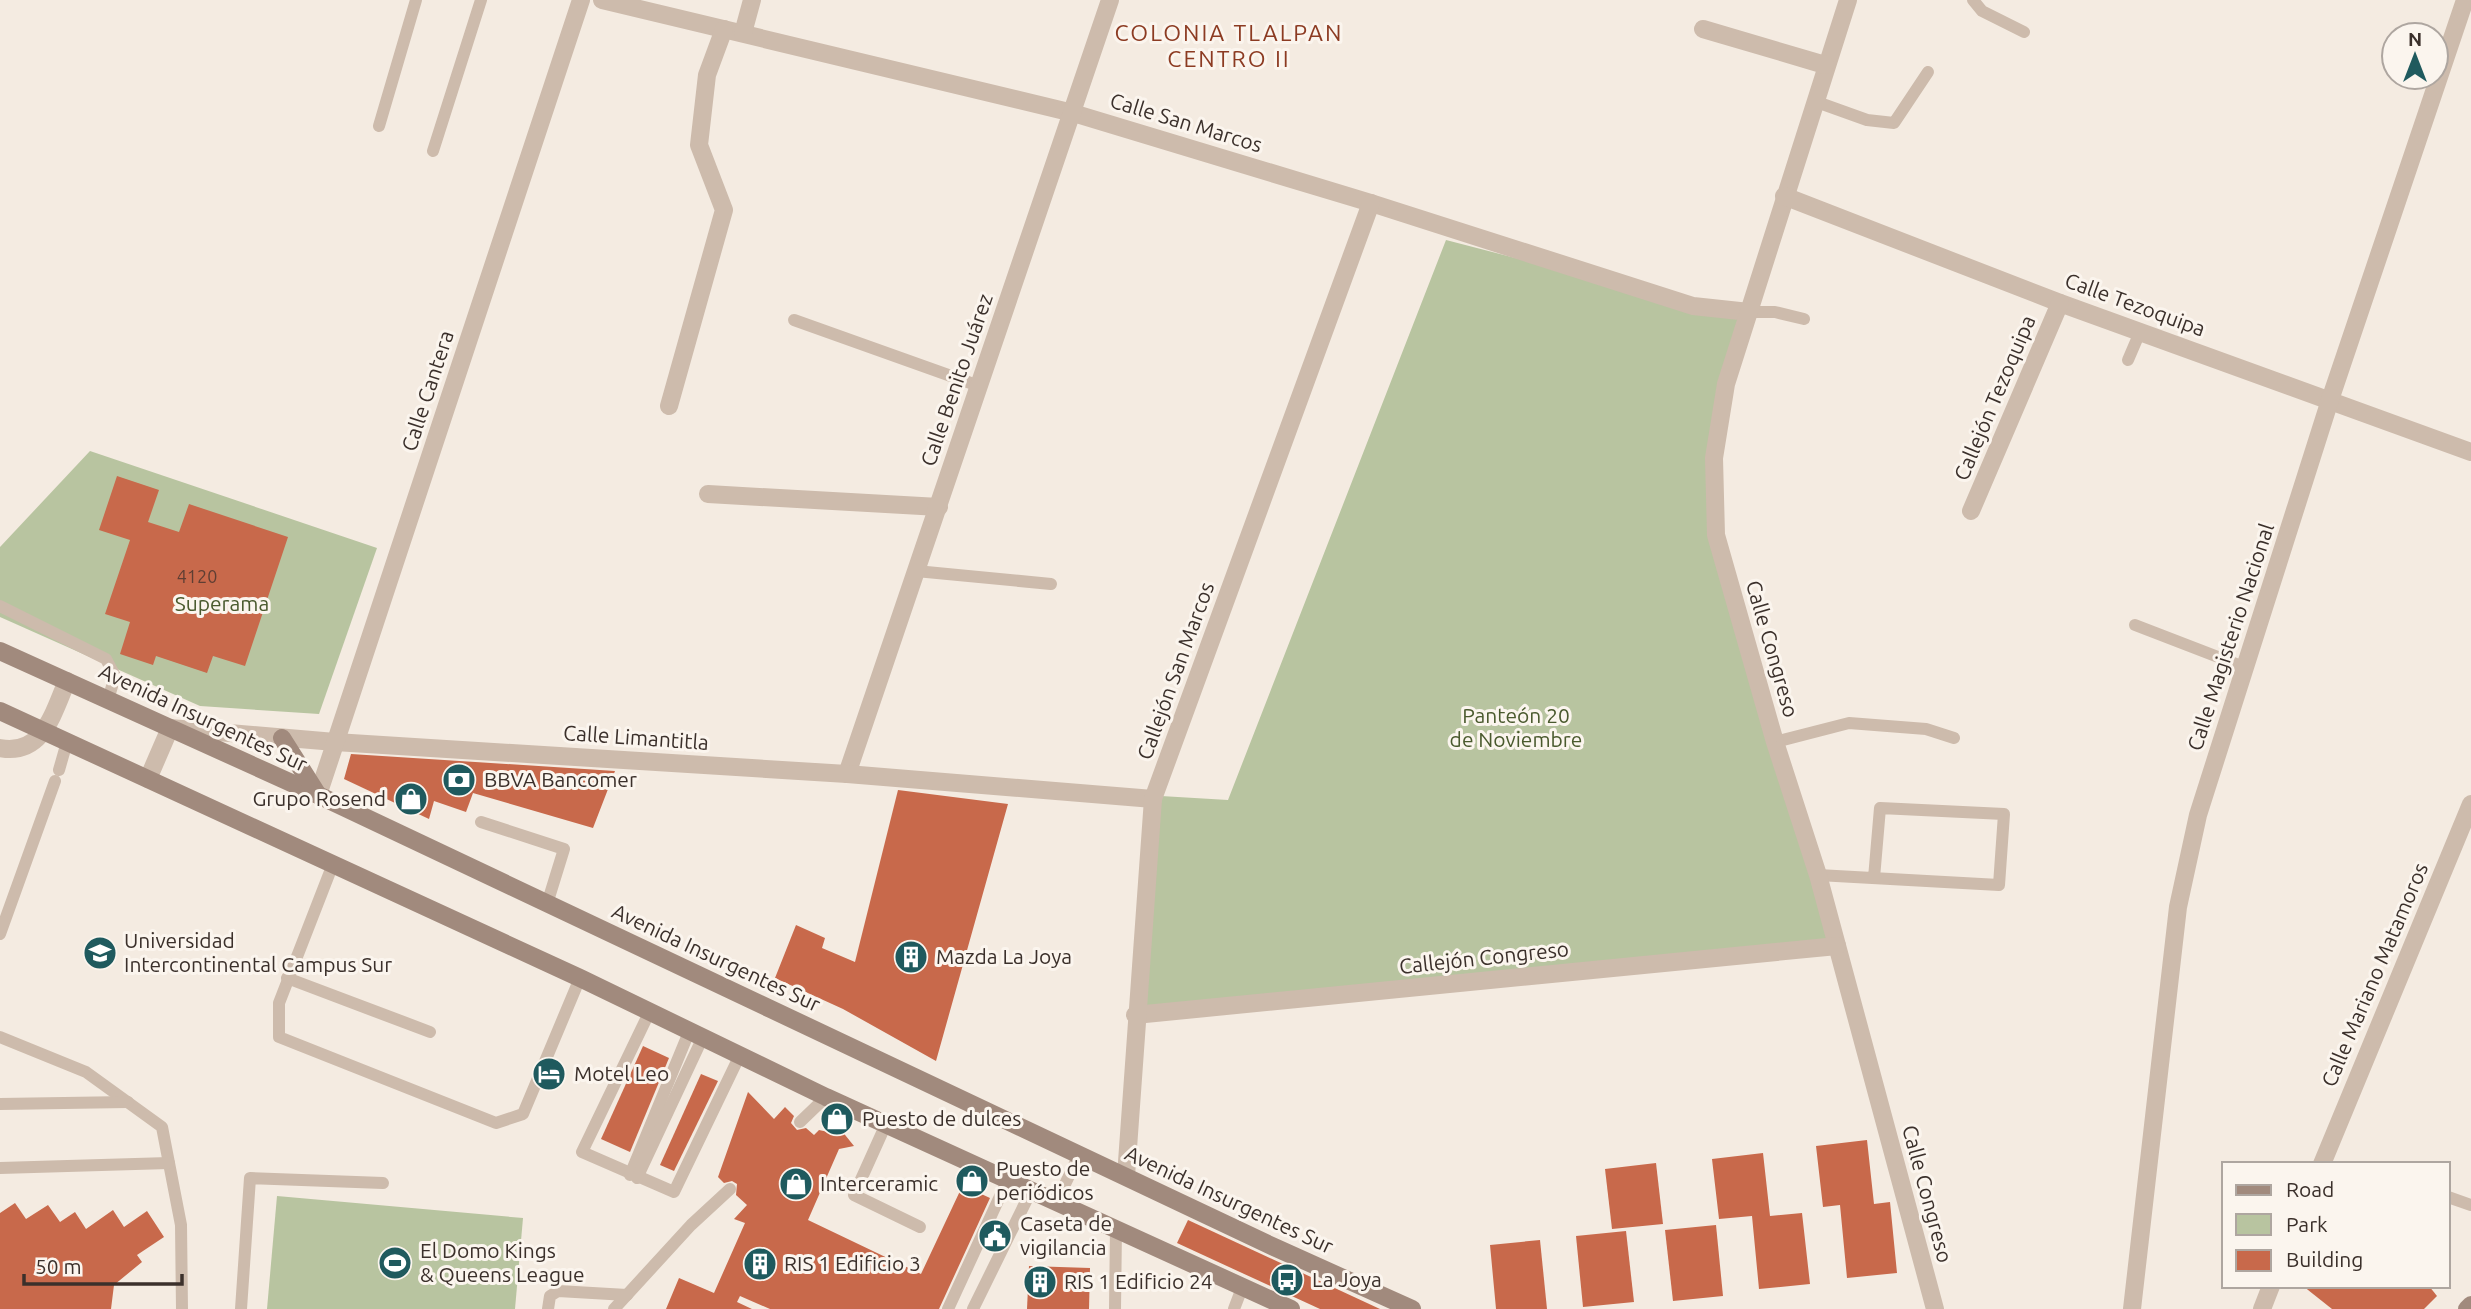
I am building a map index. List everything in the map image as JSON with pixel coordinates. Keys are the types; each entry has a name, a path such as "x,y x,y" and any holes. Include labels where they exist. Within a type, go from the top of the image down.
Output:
{"main road":[{"name":"Avenida Insurgentes Sur","path":"0,651 317,795 1412,1309"},
{"path":"0,710 580,978 739,1057 1291,1309"},
{"path":"282,738 317,795"},
{"path":"2467,1309 2471,1305"}],"street":[{"name":"Calle Cantera","path":"317,795 581,0"},
{"name":"Calle San Marcos","path":"602,0 1073,113 1371,202 1693,306 1749,312"},
{"path":"743,33 752,0"},
{"name":"Calle Benito Juárez","path":"847,774 1110,0"},
{"name":"Calle Congreso","path":"1848,0 1825,65 1726,384 1714,458 1716,535 1775,742 1818,875 1935,1309"},
{"name":"Calle Magisterio Nacional","path":"2132,1309 2178,907 2198,815 2330,400 2465,0"},
{"path":"669,406 723,210 699,145 707,75 723,29"},
{"path":"1703,29 1825,65"},
{"name":"Calle Tezoquipa","path":"1784,196 2060,303 2471,452"},
{"name":"Callejón San Marcos","path":"1126,1176 1135,1015 1153,799 1371,202"},
{"name":"Callejón Tezoquipa","path":"1971,510 2060,303"},
{"path":"708,494 939,507"},
{"path":"0,748 15,751 26,748 44,731 67,681"},
{"name":"Calle Limantitla","path":"170,728 335,742 847,774 1153,799"},
{"path":"148,779 170,728"},
{"name":"Calle Mariano Matamoros","path":"2323,1162 2471,804"},
{"name":"Callejón Congreso","path":"1135,1015 1837,946"},
{"path":"2262,1309 2270,1288"}],"lane":[{"path":"379,126 416,0"},
{"path":"433,151 481,0"},
{"path":"1973,0 1982,11 2024,32"},
{"path":"1814,101 1867,120 1894,123 1928,72"},
{"path":"1749,312 1775,312 1804,319"},
{"path":"794,320 979,386"},
{"path":"2128,360 2140,331"},
{"path":"916,571 1051,584"},
{"path":"0,606 106,659 115,676 108,700"},
{"path":"2135,625 2244,667"},
{"path":"1775,742 1849,723 1926,729 1954,738"},
{"path":"0,934 67,742"},
{"path":"1818,875 1999,885 2004,814 1880,808 1874,878"},
{"path":"481,822 564,849 547,904"},
{"path":"333,864 279,1003 279,1037 496,1123 523,1114 580,978"},
{"path":"288,978 430,1032"},
{"path":"649,1013 582,1152 633,1177 674,1192 739,1057"},
{"path":"633,1177 695,1036"},
{"path":"0,1037 86,1072 162,1126 181,1225 182,1309"},
{"path":"800,1122 826,1097"},
{"path":"0,1104 128,1102"},
{"path":"886,1125 854,1195 920,1227"},
{"path":"1057,1201 1079,1155"},
{"path":"0,1168 169,1163"},
{"path":"241,1309 250,1178 383,1183"},
{"path":"948,1309 1008,1179"},
{"path":"614,1309 730,1189"},
{"path":"973,1309 1031,1189"},
{"path":"2450,1198 2471,1205"},
{"path":"1115,1309 1116,1228"},
{"path":"1234,1309 1242,1288"},
{"path":"548,1309 550,1296 558,1291 627,1295"}],"green space":[{"name":"Panteón 20 de Noviembre","path":"1446,240 1747,318 1725,389 1715,537 1833,941 1143,1009 1161,796 1228,800"},
{"name":"Superama","path":"90,451 377,548 319,714 200,706 0,617 0,547"},
{"name":"El Domo Kings & Queens League","path":"277,1196 523,1218 515,1309 267,1309"}],"building":[{"path":"117,476 159,490 148,522 179,532 189,504 288,537 245,666 213,656 207,673 156,656 153,665 120,654 130,622 105,614 130,540 99,530"},
{"path":"351,754 615,771 593,828 473,793 466,812 434,801 429,819 344,779"},
{"name":"Mazda La Joya","path":"898,790 1008,804 936,1061 843,1009 775,978 796,925 825,938 822,948 855,962"},
{"path":"643,1046 669,1058 630,1152 601,1139"},
{"path":"701,1074 718,1081 674,1171 660,1165"},
{"path":"748,1092 774,1119 785,1107 794,1116 791,1123 797,1130 806,1128 814,1135 819,1130 828,1132 833,1120 854,1146 839,1149 808,1220 921,1274 968,1174 982,1181 977,1192 990,1198 939,1309 770,1309 740,1296 737,1302 752,1309 666,1309 679,1278 714,1293 745,1223 734,1219 747,1205 736,1195 737,1184 732,1181 724,1183 718,1177"},
{"path":"1867,1140 1874,1204 1890,1202 1897,1273 1847,1278 1840,1205 1823,1207 1816,1146"},
{"path":"1763,1153 1770,1216 1802,1213 1810,1284 1759,1289 1752,1216 1719,1219 1712,1159"},
{"path":"1656,1163 1663,1224 1612,1229 1605,1169"},
{"path":"15,1203 26,1219 48,1205 60,1222 75,1212 86,1229 113,1210 124,1227 147,1211 164,1237 137,1255 142,1262 114,1285 111,1309 0,1309 0,1213"},
{"path":"1188,1220 1380,1309 1320,1309 1177,1243"},
{"path":"1716,1225 1723,1296 1673,1301 1665,1230"},
{"path":"1626,1231 1634,1302 1583,1307 1576,1236"},
{"path":"1540,1240 1547,1309 1496,1309 1490,1245"},
{"name":"RIS 1 Edificio 24","path":"1029,1266 1090,1268 1089,1309 1027,1309"},
{"path":"2306,1288 2431,1288 2437,1296 2424,1309 2332,1309"}],"place":[{"name":"BBVA Bancomer","path":"459,780"},
{"name":"Grupo Rosend","path":"411,799"},
{"name":"Universidad Intercontinental Campus Sur","path":"100,953"},
{"name":"Mazda La Joya","path":"911,957"},
{"name":"Motel Leo","path":"549,1074"},
{"name":"Puesto de dulces","path":"837,1119"},
{"name":"Puesto de periódicos","path":"972,1181"},
{"name":"Interceramic","path":"796,1184"},
{"name":"Caseta de vigilancia","path":"995,1236"},
{"name":"El Domo Kings & Queens League","path":"395,1263"},
{"name":"RIS 1 Edificio 3","path":"760,1264"},
{"name":"La Joya","path":"1287,1280"},
{"name":"RIS 1 Edificio 24","path":"1040,1282"}],"district":[{"name":"COLONIA TLALPAN CENTRO II","path":"1229,46"}]}
